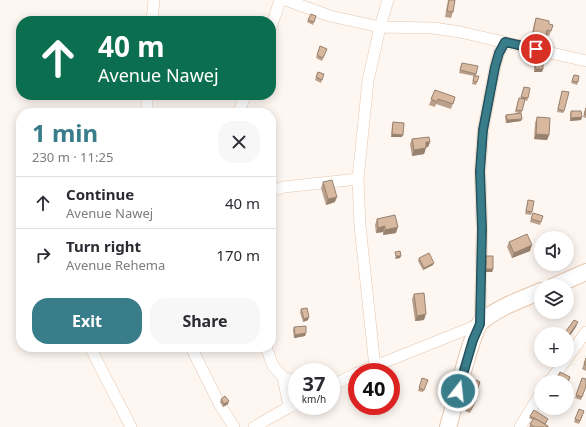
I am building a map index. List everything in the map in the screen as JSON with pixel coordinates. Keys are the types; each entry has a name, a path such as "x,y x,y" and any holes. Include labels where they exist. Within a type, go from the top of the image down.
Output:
{"street":[{"path":"152,16 154,0"},
{"path":"275,16 280,0"},
{"path":"286,0 330,16 380,27 433,28 586,60"},
{"path":"375,363 360,226 358,179 368,81 380,27 388,0"},
{"path":"448,427 473,340 480,324 482,229 480,171 483,130 495,67 499,53 505,42"},
{"path":"276,189 284,187 358,179"},
{"path":"570,279 586,272"},
{"path":"385,363 480,324 491,314 507,305 534,294"},
{"path":"574,348 586,332"},
{"path":"93,352 131,427"},
{"path":"194,352 220,405 234,427"},
{"path":"268,352 273,366 283,377 288,391"},
{"path":"283,377 288,379"},
{"path":"520,427 534,404"},
{"path":"254,427 288,408"}],"building":[{"path":"449,0 455,0 453,12 447,11"},
{"path":"311,14 316,16 314,22 308,20"},
{"path":"536,18 549,21 549,24 553,25 551,31 547,30 546,36 533,33"},
{"path":"320,46 327,49 323,58 317,55"},
{"path":"536,54 543,54 543,69 535,69"},
{"path":"462,63 478,66 476,74 460,70"},
{"path":"318,72 324,74 322,80 316,77"},
{"path":"574,75 579,76 578,82 572,81"},
{"path":"474,76 479,76 477,82 473,81"},
{"path":"524,87 530,88 528,98 521,97"},
{"path":"435,90 455,97 453,104 438,99 437,102 431,99"},
{"path":"562,91 569,92 564,111 558,109"},
{"path":"519,98 525,99 522,111 516,110"},
{"path":"571,111 581,111 582,117 571,118"},
{"path":"521,113 522,119 507,120 506,115"},
{"path":"537,117 550,118 549,135 536,134"},
{"path":"393,122 404,123 403,135 392,134"},
{"path":"429,137 430,142 426,142 426,148 414,150 412,139"},
{"path":"332,180 337,197 328,199 323,182"},
{"path":"528,200 534,201 532,212 526,211"},
{"path":"533,213 543,216 541,222 531,219"},
{"path":"395,215 398,227 385,230 385,226 378,228 377,219"},
{"path":"527,234 532,245 514,253 509,242"},
{"path":"400,251 401,256 396,256 395,252"},
{"path":"429,253 434,263 424,268 419,258"},
{"path":"486,256 493,256 493,269 486,269"},
{"path":"424,293 426,314 417,316 414,294"},
{"path":"307,308 309,317 304,319 301,309"},
{"path":"574,320 578,322 574,328 569,327"},
{"path":"306,326 306,333 295,335 294,327"},
{"path":"560,372 566,375 558,375"},
{"path":"422,378 428,380 424,390 419,388"},
{"path":"582,378 586,379 586,386 582,397 576,395"},
{"path":"476,380 480,382 476,393 472,392"},
{"path":"225,396 229,401 224,404 221,399"},
{"path":"471,398 476,400 471,410 466,408"},
{"path":"579,409 584,411 580,421 575,419"},
{"path":"534,410 534,415 542,415 548,419 545,424 530,416"},
{"path":"534,418 548,427 534,427 530,424"}],"route":[{"path":"458,391 473,340 480,324 480,250 482,229 480,171 483,130 495,67 499,53 505,42 536,49"}]}
